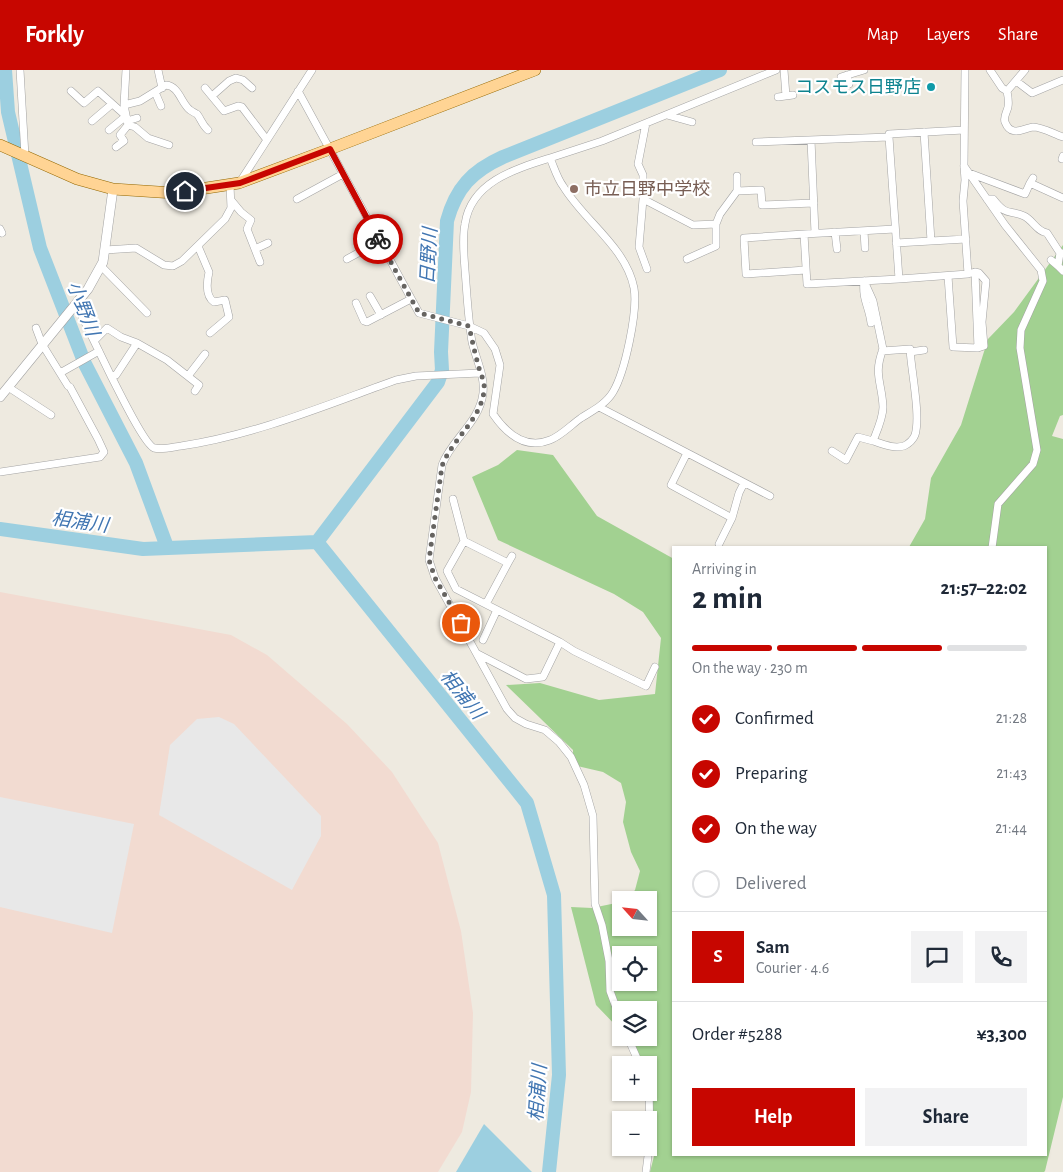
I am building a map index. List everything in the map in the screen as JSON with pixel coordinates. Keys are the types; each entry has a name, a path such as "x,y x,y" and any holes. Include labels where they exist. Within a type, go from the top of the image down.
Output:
{"main road":[{"path":"0,145 77,179 112,189 174,193 235,184 534,70"}],"street":[{"path":"20,70 26,156"},
{"path":"116,147 124,141 120,134 127,121 124,106 126,70"},
{"path":"158,70 158,90 161,106"},
{"path":"105,250 136,248 164,265 172,266 182,261 224,219 231,208 235,184 268,140 312,70"},
{"path":"614,1001 610,991 609,961 596,904 593,816 584,785 571,757 559,742 545,730 526,724 515,718 507,710 435,578 429,560 445,456 477,410 484,382 466,325 465,223 470,207 480,194 503,174 602,141 776,70"},
{"path":"778,97 789,95 784,70"},
{"path":"849,84 844,76 864,70"},
{"path":"964,70 966,169 963,201 978,348"},
{"path":"990,70 1002,88 1007,91"},
{"path":"1025,70 1007,91 1008,107 1005,122 1016,131 1033,127 1063,137"},
{"path":"212,96 229,81 236,78 243,80 252,88"},
{"path":"1016,80 1032,93 1063,80"},
{"path":"124,106 140,101 166,85 170,85 175,88 189,110 196,114 203,126 208,130"},
{"path":"205,88 224,110 238,106 242,107 268,140"},
{"path":"71,91 84,103 98,91 127,121 148,138 169,145"},
{"path":"298,91 419,313 466,325 484,333 495,349 500,365 493,414 512,436 527,443 550,440 599,406 613,393 623,366 635,310 634,288 628,268 563,186 550,158"},
{"path":"92,121 112,104"},
{"path":"666,115 692,122"},
{"path":"109,130 138,118"},
{"path":"646,123 638,164 643,175 639,247 647,269"},
{"path":"756,142 888,137 889,134 964,130"},
{"path":"924,132 932,241"},
{"path":"888,137 899,279"},
{"path":"811,140 816,233"},
{"path":"966,169 1025,194 1032,181 1063,198"},
{"path":"966,169 987,200 1041,270 1043,281 1021,330 1020,348 1037,450 1033,464 998,504 992,546"},
{"path":"297,199 343,174"},
{"path":"687,259 716,246 716,224 720,214 738,191 737,176"},
{"path":"0,397 88,289 101,266 105,250 112,189"},
{"path":"738,191 761,190 762,205 814,203"},
{"path":"643,199 693,225 716,224"},
{"path":"987,200 994,199 1001,209 1026,217 1040,232 1046,233 1062,253 1061,269"},
{"path":"231,200 251,220 247,229 260,262"},
{"path":"249,225 260,218"},
{"path":"806,270 746,274 744,238 895,229"},
{"path":"864,231 865,248"},
{"path":"835,232 837,249"},
{"path":"804,234 807,284 980,273 986,282 982,322 984,346 978,348 953,348 948,276"},
{"path":"896,243 966,239"},
{"path":"347,259 380,241"},
{"path":"255,249 268,243"},
{"path":"198,246 210,272 208,286 210,299 214,302 225,300 229,317 210,333"},
{"path":"1051,260 1061,269"},
{"path":"101,266 147,313"},
{"path":"864,281 862,294 870,314 871,323"},
{"path":"864,281 873,301 880,330 882,351 877,371 883,408 873,441"},
{"path":"370,296 381,315"},
{"path":"356,303 364,321 367,322 411,299"},
{"path":"74,305 129,411 154,448 198,444 259,429 396,380 416,376 480,373"},
{"path":"0,472 100,457 104,452 70,386 68,386 60,373 36,328"},
{"path":"94,341 107,328 121,337 137,342 167,360 199,385 195,391"},
{"path":"111,376 116,375 137,342"},
{"path":"832,451 846,460 858,437 897,447 904,446 912,441 915,435 917,421 910,349 882,351"},
{"path":"910,352 924,350"},
{"path":"60,373 99,351"},
{"path":"188,376 205,354"},
{"path":"8,387 51,415"},
{"path":"599,406 770,496"},
{"path":"687,453 671,485 732,518"},
{"path":"719,544 732,518 744,483"},
{"path":"452,499 464,541 447,571 456,589 574,651 646,686 655,666"},
{"path":"464,541 510,559 486,604"},
{"path":"483,640 497,610"},
{"path":"478,654 526,679 543,677 560,642"},
{"path":"646,1172 650,1140 649,1101"}],"shaded area":[{"path":"0,592 231,635 267,655 347,724 392,772 438,843 461,931 473,1013 471,1092 462,1132 438,1172 0,1172"},
{"path":"219,717 234,724 321,816 321,836 292,890 159,815 170,745 197,719"},
{"path":"0,797 134,824 112,933 0,907"}],"green space":[{"path":"1063,245 1063,415 1060,416 1052,436 1063,439 1063,1097 1045,1171 650,1172 654,1156 657,1156 657,1111 652,1111 651,1101 657,1101 657,1056 634,1056 630,1046 657,1046 657,1001 612,1001 612,1022 596,1005 571,907 592,908 612,904 612,936 658,936 658,891 634,891 640,871 631,852 623,822 626,802 621,783 603,772 573,765 573,750 506,685 540,683 599,700 655,694 661,638 643,612 614,594 498,540 472,477 498,465 517,450 553,455 597,516 672,558 672,1156 1047,1156 1047,546 910,546 925,519 931,478 961,425 988,339 1014,312"}],"water":[{"path":"484,1124 532,1172 456,1172"}],"waterway":[{"name":"小野川","path":"5,70 8,112 40,248 85,364 136,463 167,547"},
{"name":"日野川","path":"317,542 438,382 442,370 441,352 447,221 460,190 474,175 492,162 720,70"},
{"name":"相浦川","path":"0,529 143,549 317,542 527,803 554,895 559,1075 549,1172"}],"way so far":[{"path":"378,239 419,313 469,326 473,347 484,382 477,410 445,456 429,560 435,578 461,623"}],"place":[{"name":"コスモス日野店","path":"931,87"},
{"name":"市立日野中学校","path":"574,189"}],"route":[{"path":"185,191 240,183 330,149 378,239"}]}
